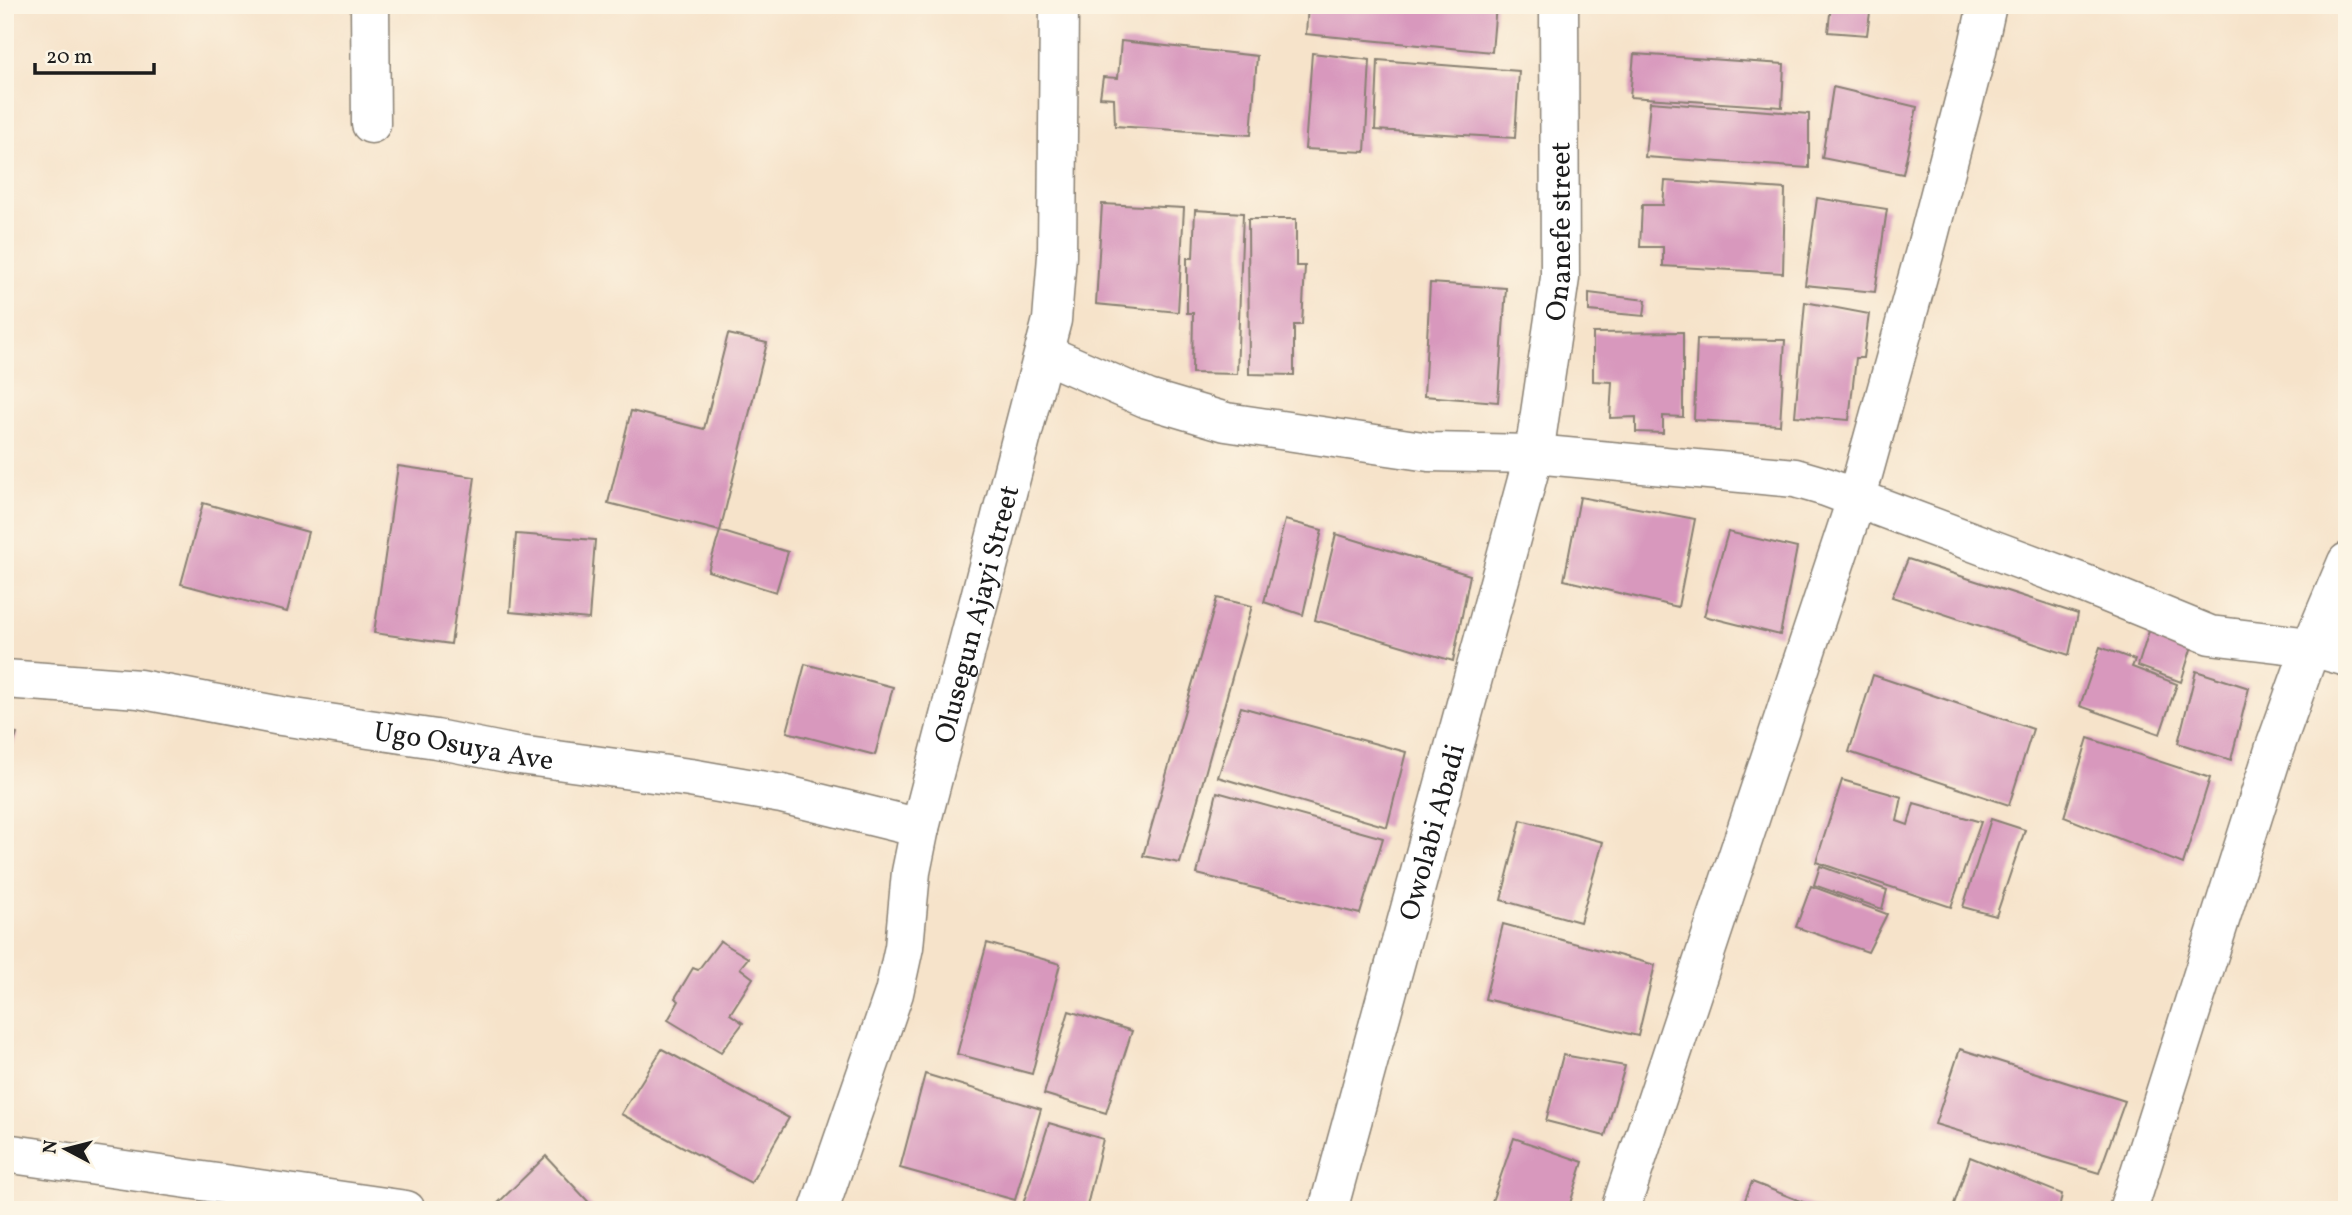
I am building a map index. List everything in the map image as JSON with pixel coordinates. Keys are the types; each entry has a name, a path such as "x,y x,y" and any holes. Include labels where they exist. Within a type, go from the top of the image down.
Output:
{"street":[{"path":"370,5 371,124"},
{"name":"Olusegun Ajayi Street","path":"819,1210 894,993 904,947 911,872 920,828 1052,320 1057,256 1059,5"},
{"name":"Onanefe street","path":"1534,454 1560,278 1559,5"},
{"path":"1620,1210 1856,500 1925,251 1987,5"},
{"path":"1045,354 1148,399 1226,422 1429,452 1534,454 1796,478 2085,584 2210,635 2329,652"},
{"name":"Owolabi Abadi","path":"1328,1210 1534,454"},
{"path":"2128,1210 2274,750 2329,652 2347,562"},
{"name":"Ugo Osuya Ave","path":"5,679 139,689 281,716 436,739 512,754 690,778 782,794 920,828"},
{"path":"5,1153 406,1210"}],"building":[{"path":"1308,5 1496,5 1492,52 1306,34"},
{"path":"1831,5 1871,5 1867,35 1828,32"},
{"path":"1121,41 1257,56 1251,135 1115,126 1114,98 1100,97 1103,77 1118,78"},
{"path":"1312,53 1370,60 1365,152 1305,149"},
{"path":"1634,54 1784,64 1782,107 1630,97"},
{"path":"1378,60 1519,71 1515,138 1375,130"},
{"path":"1833,87 1917,107 1903,174 1822,158"},
{"path":"1650,102 1809,114 1809,168 1645,157"},
{"path":"1665,181 1785,189 1783,273 1663,266 1663,247 1640,247 1642,205 1663,205"},
{"path":"1817,198 1887,209 1875,292 1805,285"},
{"path":"1102,204 1184,208 1178,312 1096,304"},
{"path":"1195,210 1243,213 1237,374 1192,373 1193,313 1187,313 1187,258 1193,258"},
{"path":"1248,219 1296,219 1296,266 1305,266 1302,325 1294,325 1294,375 1249,374"},
{"path":"1430,283 1506,288 1498,402 1424,396"},
{"path":"1589,293 1646,300 1644,316 1589,311"},
{"path":"1805,302 1869,314 1863,358 1856,358 1849,420 1795,416"},
{"path":"1683,332 1683,417 1663,416 1663,433 1636,432 1636,417 1610,418 1612,382 1593,381 1593,333"},
{"path":"728,334 767,343 720,531 608,503 631,411 704,429"},
{"path":"1697,339 1785,340 1780,425 1694,420"},
{"path":"398,466 475,477 451,644 374,633"},
{"path":"1580,497 1695,519 1678,607 1564,580"},
{"path":"203,503 308,532 287,612 181,584"},
{"path":"1285,520 1322,530 1303,615 1264,602"},
{"path":"720,531 788,552 776,592 708,571"},
{"path":"1728,532 1797,548 1780,635 1704,616"},
{"path":"516,534 595,540 589,619 510,612"},
{"path":"1336,534 1470,575 1453,661 1315,620"},
{"path":"1908,559 2078,614 2069,655 1892,597"},
{"path":"1217,598 1252,606 1180,863 1143,856"},
{"path":"2149,631 2192,646 2181,682 2138,666"},
{"path":"2100,647 2135,660 2132,667 2177,684 2160,734 2080,706"},
{"path":"805,664 893,687 875,755 787,732"},
{"path":"2196,671 2249,688 2231,760 2178,743"},
{"path":"1873,675 2033,729 2009,805 1849,752"},
{"path":"1241,707 1406,752 1387,827 1218,777"},
{"path":"5,729 17,734 6,765 5,765"},
{"path":"2088,738 2210,778 2183,864 2064,817"},
{"path":"1842,780 1902,797 1897,821 1908,825 1914,803 1981,822 1951,907 1816,862"},
{"path":"1217,792 1383,838 1360,914 1197,874"},
{"path":"1991,819 2025,830 1996,916 1963,907"},
{"path":"1521,820 1603,842 1580,922 1501,900"},
{"path":"1820,866 1887,890 1882,909 1814,885"},
{"path":"1811,886 1887,914 1868,952 1796,927"},
{"path":"1503,924 1655,965 1638,1036 1485,999"},
{"path":"720,941 748,958 740,968 753,978 730,1014 743,1023 721,1052 668,1020 679,1001 675,998 693,968 698,970"},
{"path":"987,943 1060,964 1032,1074 957,1054"},
{"path":"1069,1011 1132,1031 1106,1113 1044,1094"},
{"path":"662,1049 789,1118 751,1183 621,1114"},
{"path":"1960,1049 2125,1101 2099,1173 1935,1124"},
{"path":"1563,1055 1625,1066 1605,1136 1546,1121"},
{"path":"925,1074 1041,1109 1015,1200 900,1168"},
{"path":"1049,1123 1103,1139 1086,1210 1049,1210 1023,1204"},
{"path":"1514,1138 1583,1162 1568,1210 1489,1210"},
{"path":"546,1156 596,1210 500,1210 496,1205"},
{"path":"1970,1157 2062,1194 2059,1210 1952,1210"},
{"path":"1752,1182 1823,1210 1741,1210"}]}
